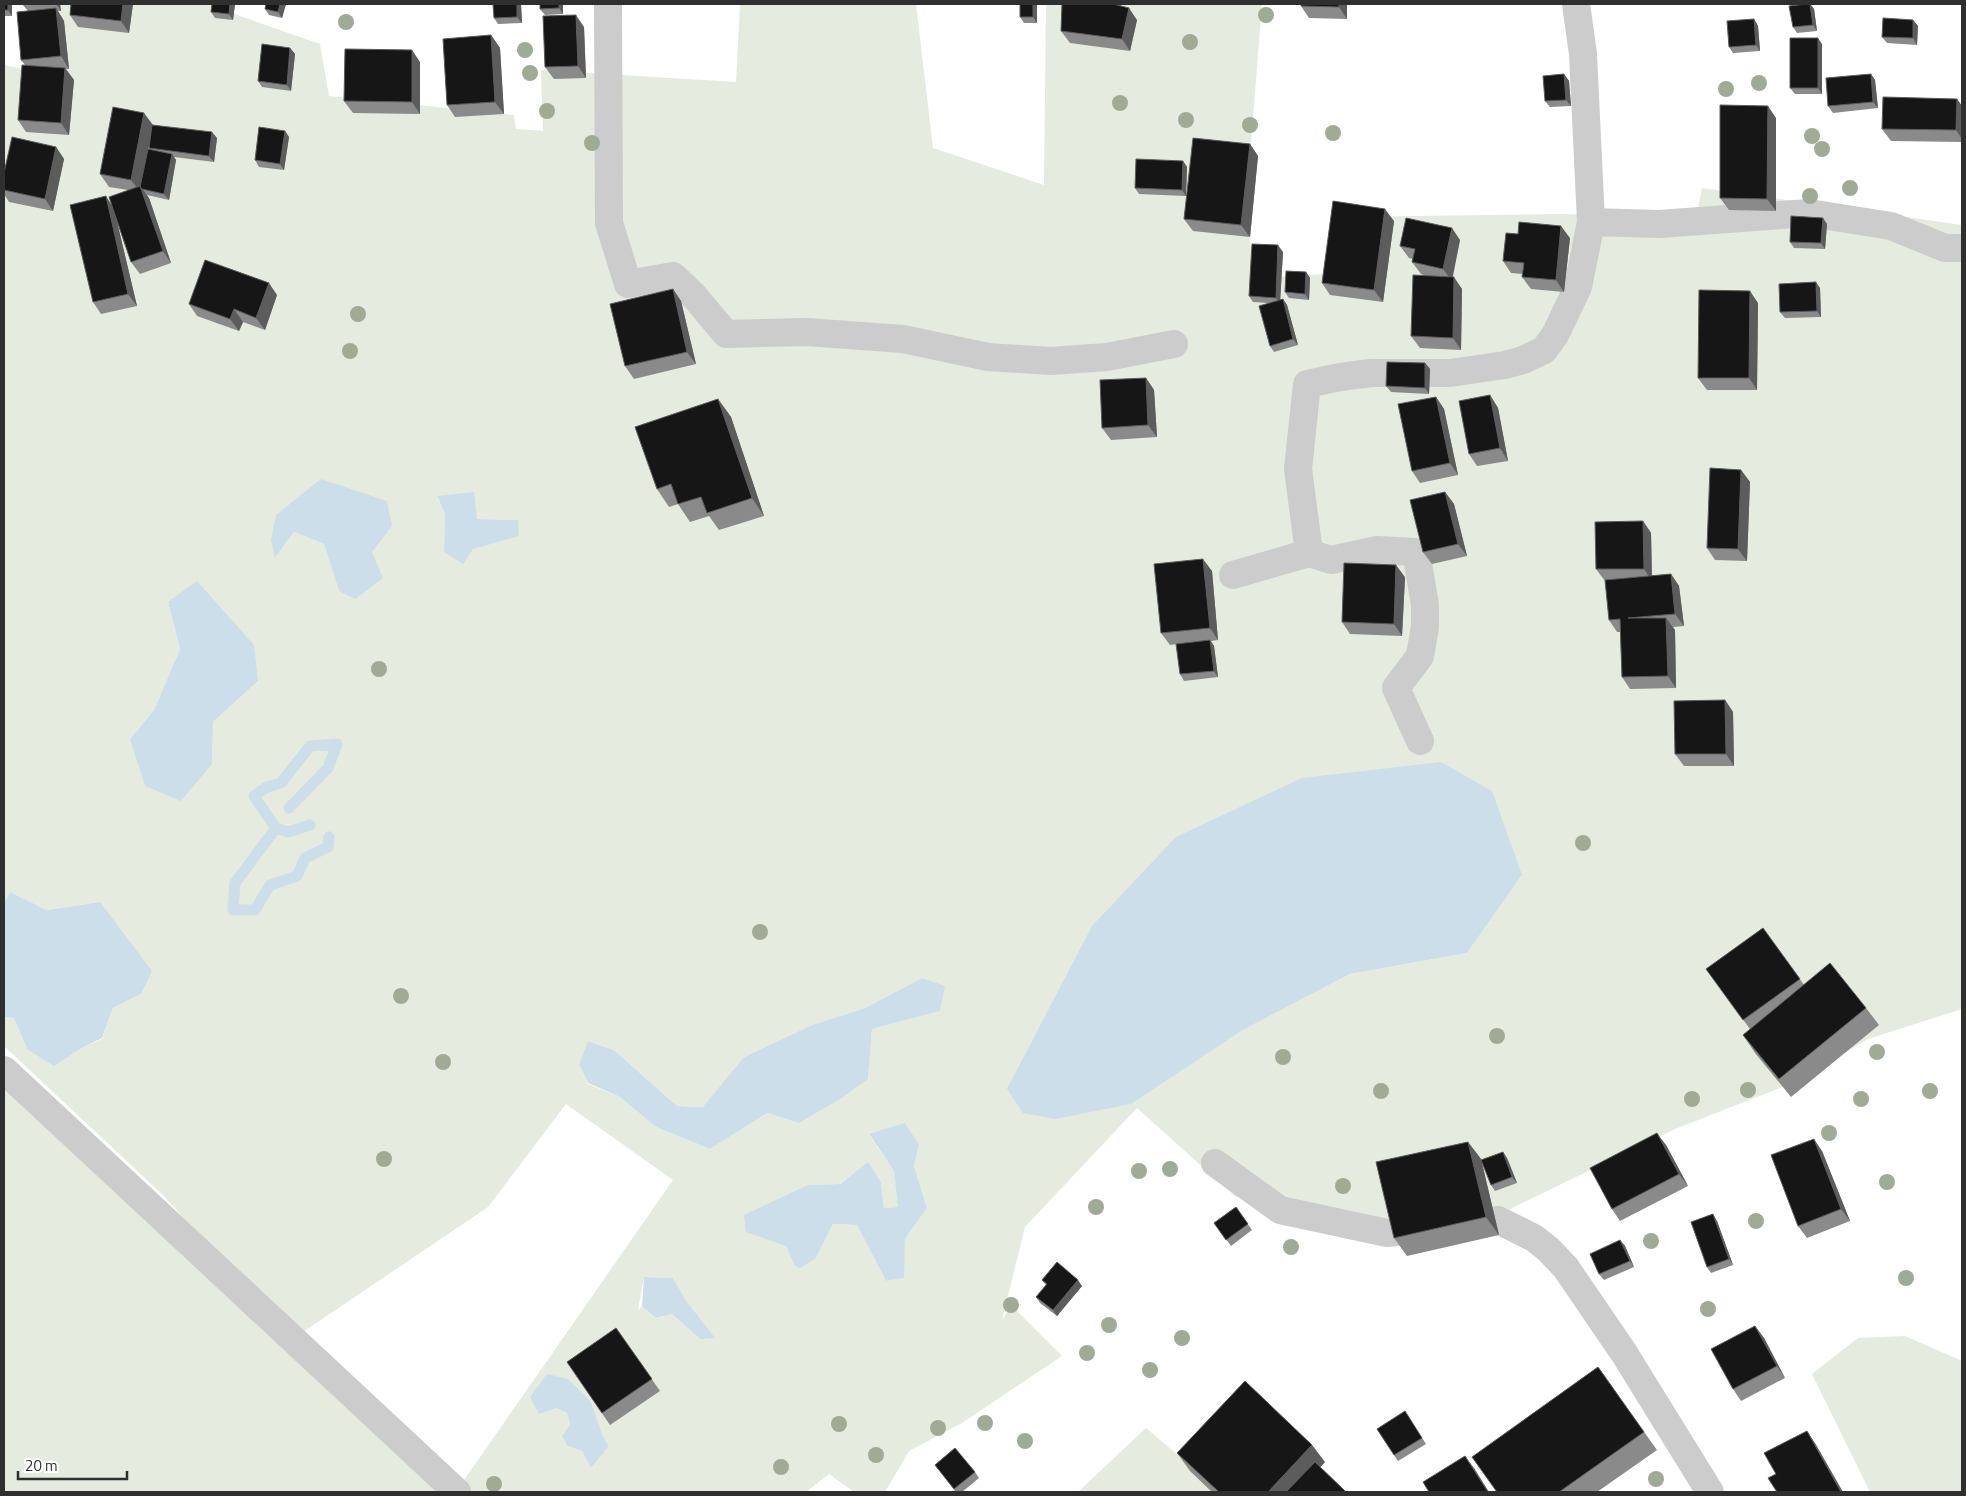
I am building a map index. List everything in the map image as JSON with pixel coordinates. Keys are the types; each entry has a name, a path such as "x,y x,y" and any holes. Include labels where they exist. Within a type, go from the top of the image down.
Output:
{"street":[{"path":"608,4 609,223 628,284 673,276 694,296 726,334 807,332 893,339 988,356 1051,361 1107,356 1174,344"},
{"path":"1309,553 1298,469 1307,384 1371,373 1450,373 1523,360 1544,350 1555,335 1578,287 1592,222 1583,54 1576,4"},
{"path":"1592,222 1659,224 1809,213 1891,226 1914,237 1945,248 1962,248"},
{"path":"1233,574 1309,553 1331,560 1377,550 1416,552 1425,604 1425,627 1420,656 1396,688 1420,741"},
{"path":"4,1070 457,1492"},
{"path":"1215,1164 1280,1210 1387,1233 1498,1220 1534,1238 1548,1249 1566,1268 1624,1353 1710,1492"}],"shaded area":[{"path":"39,4 214,4 240,16 320,44 329,96 514,115 516,129 543,131 541,70 736,82 740,4 916,4 933,148 1044,185 1046,4 1262,4 1246,206 1254,278 1328,274 1341,217 1564,214 1696,218 1702,188 1962,225 1962,1009 1868,1039 1795,1082 1675,1129 1508,1210 1392,1222 1288,1199 1263,1186 1236,1197 1137,1108 1025,1227 1002,1320 1011,1305 1062,1356 962,1423 909,1451 885,1492 854,1492 829,1474 806,1492 472,1492 462,1483 673,1180 566,1104 488,1207 303,1332 439,1492 4,1492 4,1087 278,1325 164,1196 4,1046 4,1017 14,1018 27,1049 80,1049 102,1039 113,1008 141,994 100,902 47,910 10,892 4,903 4,65 22,69 67,34","holes":["321,479 392,526 339,591 324,544 294,532 275,558","437,497 477,519 518,520 473,549 444,552 445,514","168,602 258,681 213,722 212,764 130,739 154,710 180,649","1522,875 1467,953 1350,974 1241,1031 1055,1119","922,978 939,1011 872,1029 868,1079 839,1100 799,1123 767,1113 710,1149 656,1127 620,1097 588,1084 579,1065 589,1041 614,1050 677,1106 704,1107 744,1057 812,1025 865,1008","869,1135 919,1145 914,1166 927,1208 905,1239 903,1278 886,1281 857,1225 833,1224 816,1258 794,1265 786,1246 808,1185 839,1184 868,1163 881,1182 884,1208 899,1207 894,1171","644,1277 673,1278 687,1302 700,1339 672,1314 657,1318 642,1306 638,1310","591,1402 603,1436 609,1446 591,1468 582,1451 567,1446 562,1436 570,1424 567,1413 556,1408"]},
{"path":"1905,1336 1962,1361 1962,1492 1870,1492 1812,1374 1858,1338"},
{"path":"1146,1428 1222,1492 1078,1492"}],"water":[{"path":"321,479 387,501 392,526 372,552 383,578 355,599 339,591 324,544 294,532 275,558 271,540 276,515"},
{"path":"474,492 477,519 518,520 519,536 473,549 463,564 444,552 445,514 437,496"},
{"path":"197,581 254,645 258,681 213,722 212,764 181,801 145,786 130,739 154,710 180,649 168,602"},
{"path":"1441,762 1492,791 1522,875 1467,953 1350,974 1241,1031 1131,1104 1055,1119 1023,1113 1007,1089 1092,926 1176,837 1302,778"},
{"path":"10,892 47,910 100,902 152,971 141,994 113,1008 102,1038 80,1049 54,1066 27,1049 14,1018 4,1017 4,903"},
{"path":"922,978 945,986 940,1011 872,1029 868,1079 839,1100 799,1123 767,1113 710,1149 656,1127 620,1097 588,1083 579,1065 588,1041 614,1050 677,1106 703,1107 744,1057 812,1025 865,1008"},
{"path":"905,1123 919,1145 914,1166 927,1208 905,1239 904,1278 886,1281 857,1225 833,1224 816,1258 800,1268 794,1265 786,1246 746,1232 744,1215 808,1185 840,1184 868,1162 881,1182 884,1208 898,1207 894,1171 869,1134"},
{"path":"644,1277 673,1278 687,1302 715,1338 700,1339 672,1314 656,1318 642,1306"},
{"path":"547,1374 568,1379 591,1402 603,1436 609,1446 591,1468 582,1451 567,1446 562,1436 570,1424 567,1413 556,1408 539,1414 530,1397"}],"building":[{"path":"4,4 8,4 8,10 4,10"},
{"path":"71,4 123,4 121,21 70,15"},
{"path":"212,4 230,4 229,14 211,12"},
{"path":"266,4 280,4 278,12 265,9"},
{"path":"493,4 517,4 517,17 494,18"},
{"path":"540,4 559,4 559,8 540,9"},
{"path":"1020,4 1033,4 1033,17 1020,17"},
{"path":"1062,4 1113,4 1129,8 1122,39 1061,31"},
{"path":"1301,4 1339,4 1339,7 1301,6"},
{"path":"1810,4 1813,25 1793,27 1789,6"},
{"path":"56,8 61,56 21,60 17,12"},
{"path":"576,15 578,66 545,67 543,16"},
{"path":"1883,18 1913,20 1913,38 1882,37"},
{"path":"1754,19 1756,45 1729,47 1727,21"},
{"path":"491,35 495,102 447,105 443,39"},
{"path":"1790,38 1818,38 1818,88 1790,88"},
{"path":"262,44 290,48 287,85 258,81"},
{"path":"345,49 412,50 412,102 344,101"},
{"path":"22,65 65,68 61,123 18,120"},
{"path":"1564,74 1566,100 1545,101 1543,76"},
{"path":"1871,74 1873,102 1828,106 1826,78"},
{"path":"1883,97 1957,99 1956,130 1882,129"},
{"path":"1720,105 1768,106 1767,199 1720,198"},
{"path":"113,107 144,113 131,180 100,174"},
{"path":"152,125 212,132 209,156 149,148"},
{"path":"259,127 285,131 280,164 255,160"},
{"path":"12,137 56,147 45,199 4,190 4,173"},
{"path":"1193,138 1250,144 1241,225 1184,219"},
{"path":"148,149 172,154 164,194 140,187"},
{"path":"1136,159 1183,161 1182,190 1135,188"},
{"path":"140,186 163,251 131,262 109,197"},
{"path":"106,196 128,294 93,302 70,205"},
{"path":"1333,201 1385,209 1374,290 1322,283"},
{"path":"1791,216 1823,218 1821,243 1790,242"},
{"path":"1406,218 1452,228 1443,269 1412,262 1415,249 1400,246"},
{"path":"1519,222 1561,226 1556,280 1522,277 1524,263 1503,261 1506,233 1518,234"},
{"path":"1252,244 1278,245 1276,298 1249,296"},
{"path":"205,260 269,283 256,318 234,309 230,319 189,304"},
{"path":"1286,271 1306,272 1305,294 1285,292"},
{"path":"1413,275 1454,277 1453,338 1411,336"},
{"path":"1816,282 1817,311 1780,312 1779,284"},
{"path":"673,289 687,352 625,366 610,304"},
{"path":"1699,290 1750,291 1749,378 1698,378"},
{"path":"1283,299 1293,339 1270,346 1259,306"},
{"path":"1387,362 1425,363 1425,388 1386,386"},
{"path":"1146,378 1148,425 1102,428 1100,380"},
{"path":"1490,395 1500,448 1469,454 1459,401"},
{"path":"1436,397 1450,463 1412,471 1398,404"},
{"path":"718,399 752,498 707,513 701,497 678,504 671,484 657,489 635,427"},
{"path":"1710,468 1741,470 1738,549 1707,548"},
{"path":"1445,492 1458,544 1423,552 1410,500"},
{"path":"1643,521 1644,569 1596,569 1595,522"},
{"path":"1203,559 1210,628 1161,633 1154,564"},
{"path":"1344,563 1396,565 1394,624 1342,622"},
{"path":"1671,574 1675,614 1628,618 1666,618 1668,676 1622,677 1620,619 1609,620 1605,580"},
{"path":"1210,640 1214,671 1180,674 1176,644"},
{"path":"1725,700 1726,754 1675,754 1674,701"},
{"path":"1763,928 1800,979 1743,1020 1706,969"},
{"path":"1830,963 1866,1008 1779,1079 1743,1035"},
{"path":"1657,1133 1679,1174 1612,1209 1590,1168"},
{"path":"1814,1139 1841,1209 1798,1226 1771,1155"},
{"path":"1468,1142 1486,1217 1394,1238 1376,1162"},
{"path":"1503,1152 1512,1177 1491,1185 1481,1160"},
{"path":"1236,1207 1248,1224 1226,1240 1214,1223"},
{"path":"1713,1214 1729,1259 1707,1267 1691,1222"},
{"path":"1620,1240 1630,1261 1599,1274 1590,1254"},
{"path":"1057,1262 1078,1280 1053,1310 1036,1297 1047,1284 1042,1280"},
{"path":"1755,1326 1777,1366 1733,1389 1711,1349"},
{"path":"616,1328 652,1379 602,1413 567,1362"},
{"path":"1598,1367 1644,1432 1559,1492 1497,1492 1472,1457"},
{"path":"1245,1381 1312,1445 1268,1492 1219,1492 1177,1453"},
{"path":"1405,1411 1422,1438 1394,1455 1377,1429"},
{"path":"1807,1431 1841,1492 1777,1492 1768,1478 1776,1474 1764,1453"},
{"path":"955,1448 975,1472 954,1489 935,1465"},
{"path":"1465,1456 1488,1492 1429,1492 1423,1482"},
{"path":"1315,1462 1346,1492 1286,1492"}],"waterway":[{"path":"289,808 328,768 337,744 310,746 281,783 267,787 254,796 276,828 288,832 310,825"},
{"path":"276,828 235,883 233,910 255,910 270,885 297,876 305,858 328,847 329,837"}]}
